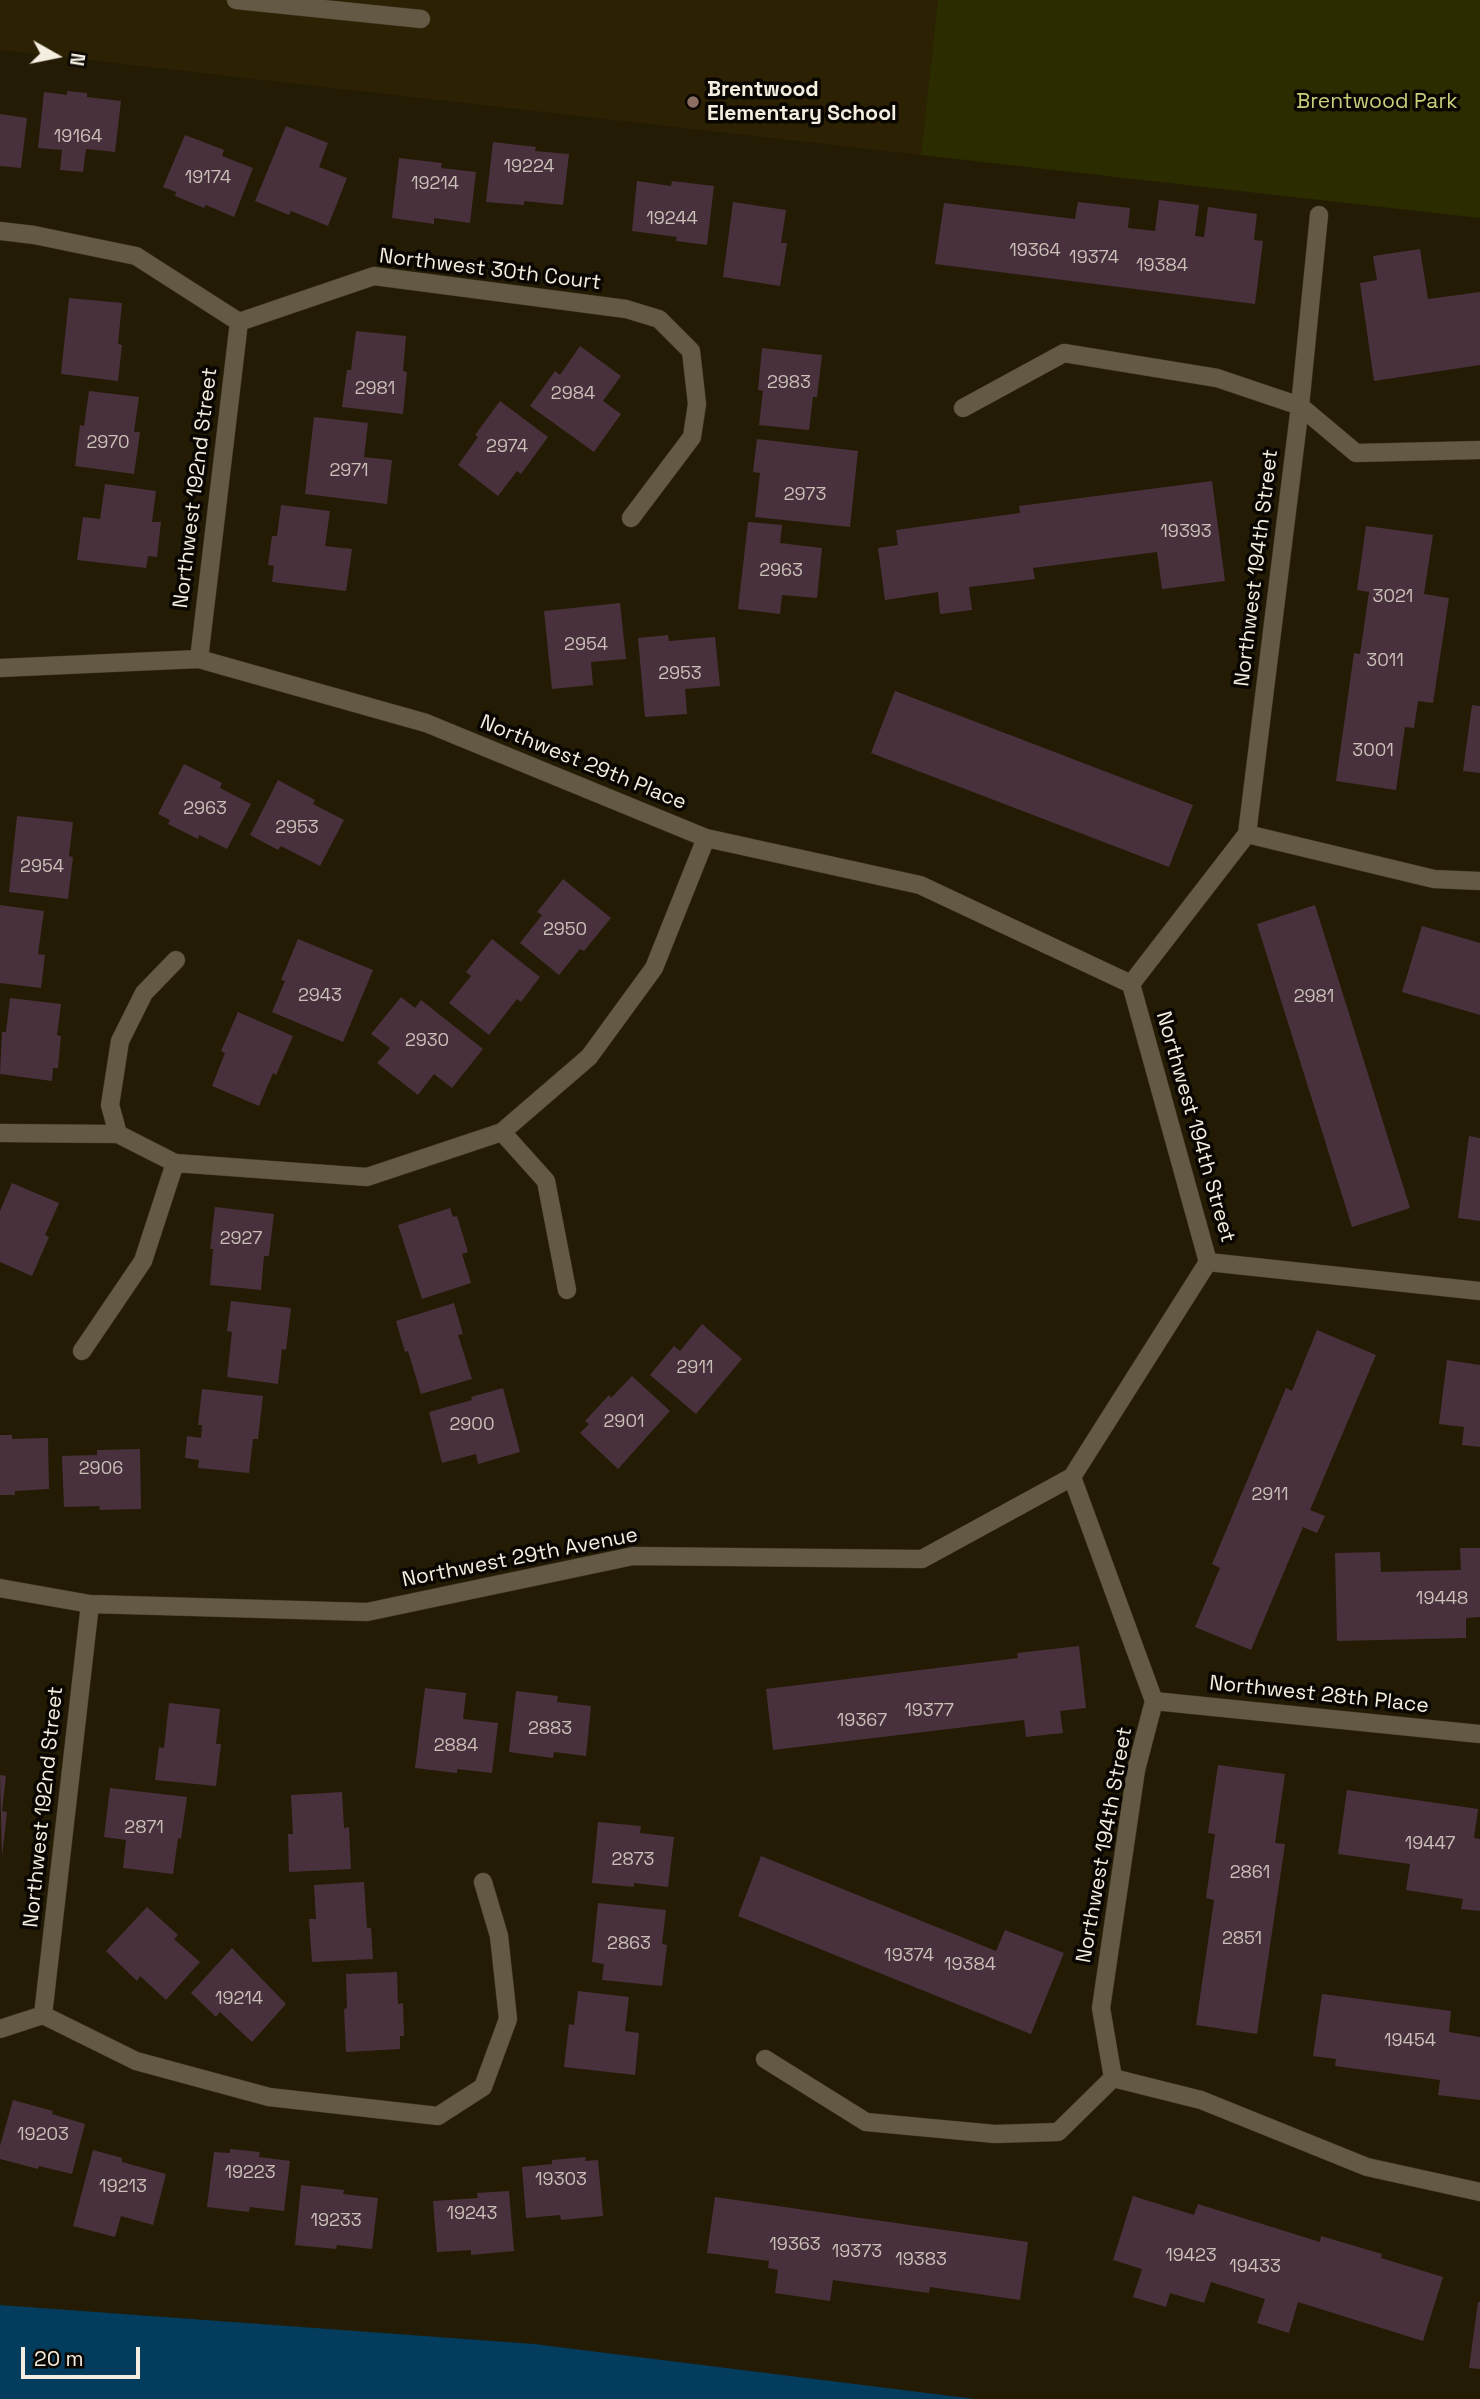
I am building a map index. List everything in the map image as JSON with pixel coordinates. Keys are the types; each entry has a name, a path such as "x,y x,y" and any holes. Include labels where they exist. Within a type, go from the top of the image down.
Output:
{"street":[{"path":"236,0 421,19"},
{"name":"Northwest 194th Street","path":"1247,834 1300,406 1319,215"},
{"path":"0,231 34,234 136,256 239,322"},
{"name":"Northwest 30th Court","path":"239,322 374,276 626,309 659,319 691,351 697,404 692,437 631,517"},
{"name":"Northwest 192nd Street","path":"199,659 239,322"},
{"path":"963,408 1064,353 1217,378 1300,406 1356,453 1480,450"},
{"name":"Northwest 29th Place","path":"0,668 199,659 426,723 706,838 920,885 1131,984"},
{"path":"1131,984 1247,834 1434,879 1480,881"},
{"path":"0,1133 118,1134 175,1163 367,1177 502,1132 589,1056 654,968 706,838"},
{"path":"118,1134 110,1105 120,1041 144,993 176,960"},
{"name":"Northwest 194th Street","path":"1072,1477 1209,1262 1131,984"},
{"path":"502,1132 546,1181 567,1290"},
{"path":"82,1351 143,1261 175,1163"},
{"path":"1209,1262 1480,1291"},
{"path":"1072,1477 1154,1701"},
{"name":"Northwest 29th Avenue","path":"0,1588 90,1604 367,1612 633,1556 922,1559 1072,1477"},
{"name":"Northwest 192nd Street","path":"43,2015 90,1604"},
{"name":"Northwest 194th Street","path":"1112,2078 1101,2008 1136,1770 1154,1701"},
{"name":"Northwest 28th Place","path":"1154,1701 1480,1734"},
{"path":"0,2029 43,2015 136,2061 269,2097 438,2116 483,2087 508,2019 499,1936 483,1882"},
{"path":"765,2059 866,2122 995,2134 1058,2132 1112,2078 1201,2099 1367,2167 1480,2192"}],"shaded area":[{"name":"Brentwood Elementary School","path":"0,0 938,0 921,155 0,50"}],"green space":[{"name":"Brentwood Park","path":"938,0 1480,0 1480,218 921,155"}],"water":[{"path":"0,2305 534,2344 975,2399 0,2399"}],"building":[{"path":"67,91 87,93 87,97 121,101 115,152 86,149 83,172 60,170 62,150 38,148 44,92 67,95"},
{"path":"0,114 27,118 21,168 0,166"},
{"path":"286,126 328,143 319,167 347,178 328,226 291,211 289,215 255,201"},
{"path":"185,135 224,150 222,156 253,168 234,217 175,196 176,192 163,187"},
{"path":"493,142 536,147 535,151 569,154 563,205 524,201 524,205 486,202"},
{"path":"399,158 442,163 441,168 476,172 470,223 434,218 434,224 392,218"},
{"path":"637,181 671,186 672,181 714,186 707,245 676,241 677,237 632,231"},
{"path":"1159,200 1199,205 1195,236 1204,237 1208,207 1257,214 1254,240 1263,241 1255,304 935,264 944,203 1075,219 1078,202 1130,208 1128,228 1155,231"},
{"path":"733,202 786,210 781,243 787,243 780,286 723,277"},
{"path":"1420,249 1428,299 1480,292 1480,365 1374,381 1360,283 1377,280 1373,256"},
{"path":"69,298 122,303 118,344 122,345 118,381 61,374"},
{"path":"356,331 406,336 403,371 407,372 403,414 342,407 347,370 351,370"},
{"path":"580,346 621,376 603,401 621,414 594,452 530,406 555,371 560,375"},
{"path":"762,348 822,355 817,397 813,397 809,430 759,425 763,391 758,390"},
{"path":"89,391 139,397 134,432 140,432 134,474 75,466 80,425 84,426"},
{"path":"500,401 548,437 521,474 517,471 498,496 458,465 478,437 475,435"},
{"path":"314,417 368,423 364,457 392,460 387,504 305,494"},
{"path":"757,439 858,451 850,527 755,517 760,473 753,472"},
{"path":"1212,481 1225,581 1162,589 1157,552 1033,568 1035,579 969,587 972,610 940,614 938,592 885,600 878,548 898,545 896,530 1020,513 1019,506"},
{"path":"105,484 156,491 152,522 161,522 157,557 148,556 146,568 77,560 83,517 100,519"},
{"path":"281,505 330,511 325,546 352,549 346,591 272,582 274,566 268,565 272,536 277,536"},
{"path":"748,522 782,525 780,543 822,548 817,598 782,595 780,614 738,609"},
{"path":"1366,526 1433,535 1424,594 1449,598 1433,703 1418,701 1414,728 1405,727 1396,790 1336,781 1354,653 1360,654 1369,592 1357,590"},
{"path":"620,603 626,659 591,662 593,685 552,689 544,611"},
{"path":"668,635 669,641 715,637 720,686 685,689 687,714 645,717 638,638"},
{"path":"895,691 1193,805 1169,867 871,753"},
{"path":"1472,705 1480,706 1480,773 1463,771"},
{"path":"184,764 222,783 220,788 251,804 227,849 199,835 198,839 168,824 170,820 158,814"},
{"path":"278,780 315,800 313,804 344,820 320,866 281,846 278,850 250,835"},
{"path":"17,816 73,822 69,856 73,857 68,899 9,892"},
{"path":"563,879 611,918 584,951 580,949 559,975 520,943 542,915 537,912"},
{"path":"0,905 44,911 38,954 45,955 41,988 0,983"},
{"path":"1315,905 1410,1208 1352,1227 1257,924"},
{"path":"1422,926 1480,943 1480,1015 1402,992"},
{"path":"298,939 373,970 343,1042 272,1012 285,981 281,980"},
{"path":"492,939 540,977 521,1002 517,999 489,1035 449,1003 471,976 466,972"},
{"path":"401,997 415,1008 421,1000 483,1049 452,1088 434,1074 418,1095 377,1063 390,1048 371,1034"},
{"path":"10,998 61,1004 57,1035 61,1036 58,1068 53,1068 52,1081 0,1074 2,1032 6,1032"},
{"path":"238,1012 293,1036 259,1106 212,1086 225,1053 221,1051"},
{"path":"1469,1136 1480,1138 1480,1221 1458,1218"},
{"path":"12,1183 59,1203 45,1235 49,1237 32,1276 0,1262 0,1211"},
{"path":"215,1207 274,1214 269,1256 264,1256 261,1290 210,1285 213,1249 210,1249"},
{"path":"450,1208 453,1217 457,1216 468,1252 462,1254 471,1283 422,1299 398,1225"},
{"path":"231,1301 291,1308 286,1350 282,1349 278,1384 227,1377 232,1332 227,1331"},
{"path":"454,1303 463,1334 458,1335 472,1379 421,1394 396,1321"},
{"path":"702,1324 742,1359 696,1414 650,1375 674,1346 680,1351"},
{"path":"1317,1330 1376,1355 1310,1510 1325,1516 1317,1533 1303,1527 1251,1650 1195,1627 1220,1568 1212,1564 1286,1388 1292,1391"},
{"path":"1447,1360 1480,1365 1480,1447 1462,1445 1464,1427 1439,1424"},
{"path":"632,1376 670,1411 618,1469 580,1433 589,1424 585,1421 609,1395 611,1398"},
{"path":"503,1388 520,1452 478,1464 476,1454 442,1463 429,1412"},
{"path":"202,1389 263,1396 258,1439 253,1439 249,1473 198,1468 199,1460 185,1458 187,1436 201,1438 202,1425 198,1425"},
{"path":"0,1435 12,1435 12,1439 48,1438 49,1489 15,1491 15,1495 0,1495"},
{"path":"140,1449 141,1509 64,1507 62,1456 97,1455 97,1450"},
{"path":"1460,1548 1480,1548 1480,1617 1466,1618 1466,1638 1337,1641 1335,1553 1380,1552 1381,1572 1461,1570"},
{"path":"1079,1646 1086,1708 1060,1711 1063,1733 1026,1737 1024,1720 773,1750 766,1689 1018,1658 1017,1653"},
{"path":"425,1688 466,1693 463,1719 498,1723 492,1773 457,1769 457,1773 415,1768"},
{"path":"516,1691 558,1696 557,1702 591,1706 586,1756 554,1752 553,1758 509,1752"},
{"path":"169,1703 220,1709 216,1744 221,1744 216,1786 155,1780 159,1747 164,1748"},
{"path":"1218,1765 1285,1774 1275,1843 1285,1844 1257,2034 1196,2025 1214,1900 1206,1898 1215,1834 1208,1833"},
{"path":"0,1775 6,1776 2,1811 7,1812 2,1857"},
{"path":"110,1788 187,1797 173,1874 123,1868 126,1840 104,1837"},
{"path":"1347,1790 1478,1809 1474,1838 1480,1839 1480,1911 1461,1909 1463,1899 1406,1890 1410,1864 1338,1854"},
{"path":"342,1792 344,1828 349,1827 351,1869 289,1872 288,1834 293,1834 291,1795"},
{"path":"598,1822 641,1826 640,1833 674,1837 668,1887 634,1883 634,1887 592,1883"},
{"path":"761,1856 996,1951 1005,1930 1064,1953 1031,2034 738,1916"},
{"path":"364,1882 367,1928 371,1928 373,1959 312,1962 309,1919 316,1919 314,1885"},
{"path":"598,1903 666,1910 662,1944 667,1945 662,1986 602,1980 604,1964 592,1962"},
{"path":"147,1907 178,1935 174,1939 200,1962 166,2000 140,1976 137,1981 106,1951"},
{"path":"232,1948 286,2004 252,2042 220,2012 216,2017 191,1993"},
{"path":"397,1972 398,2004 403,2003 404,2036 400,2036 400,2049 346,2052 346,1974"},
{"path":"578,1991 629,1997 625,2031 639,2033 635,2075 564,2067 569,2024 574,2025"},
{"path":"1322,1994 1451,2011 1449,2032 1480,2037 1480,2100 1438,2095 1440,2080 1335,2066 1336,2059 1313,2056"},
{"path":"13,2100 53,2111 52,2114 85,2124 72,2174 0,2159 0,2146"},
{"path":"230,2149 260,2152 259,2157 290,2161 284,2211 250,2207 249,2212 207,2207 214,2152 230,2153"},
{"path":"93,2150 122,2158 122,2162 166,2174 153,2225 121,2216 115,2237 73,2226"},
{"path":"586,2157 585,2161 598,2160 603,2216 561,2220 560,2215 526,2218 522,2167 552,2164 552,2160"},
{"path":"301,2185 344,2190 343,2194 378,2198 372,2249 337,2245 336,2249 295,2245"},
{"path":"509,2191 514,2251 471,2255 471,2250 437,2252 433,2201 478,2198 477,2193"},
{"path":"1133,2196 1194,2215 1198,2204 1320,2242 1321,2236 1382,2254 1381,2258 1443,2277 1423,2341 1298,2302 1289,2333 1257,2323 1265,2299 1211,2282 1204,2303 1170,2293 1166,2307 1133,2297 1142,2269 1113,2260"},
{"path":"715,2197 1028,2242 1020,2300 930,2287 929,2293 833,2280 830,2301 775,2293 778,2270 768,2268 769,2261 707,2253"},
{"path":"1480,2302 1480,2369 1469,2368"}],"place":[{"name":"Brentwood Elementary School","path":"693,102"}]}
